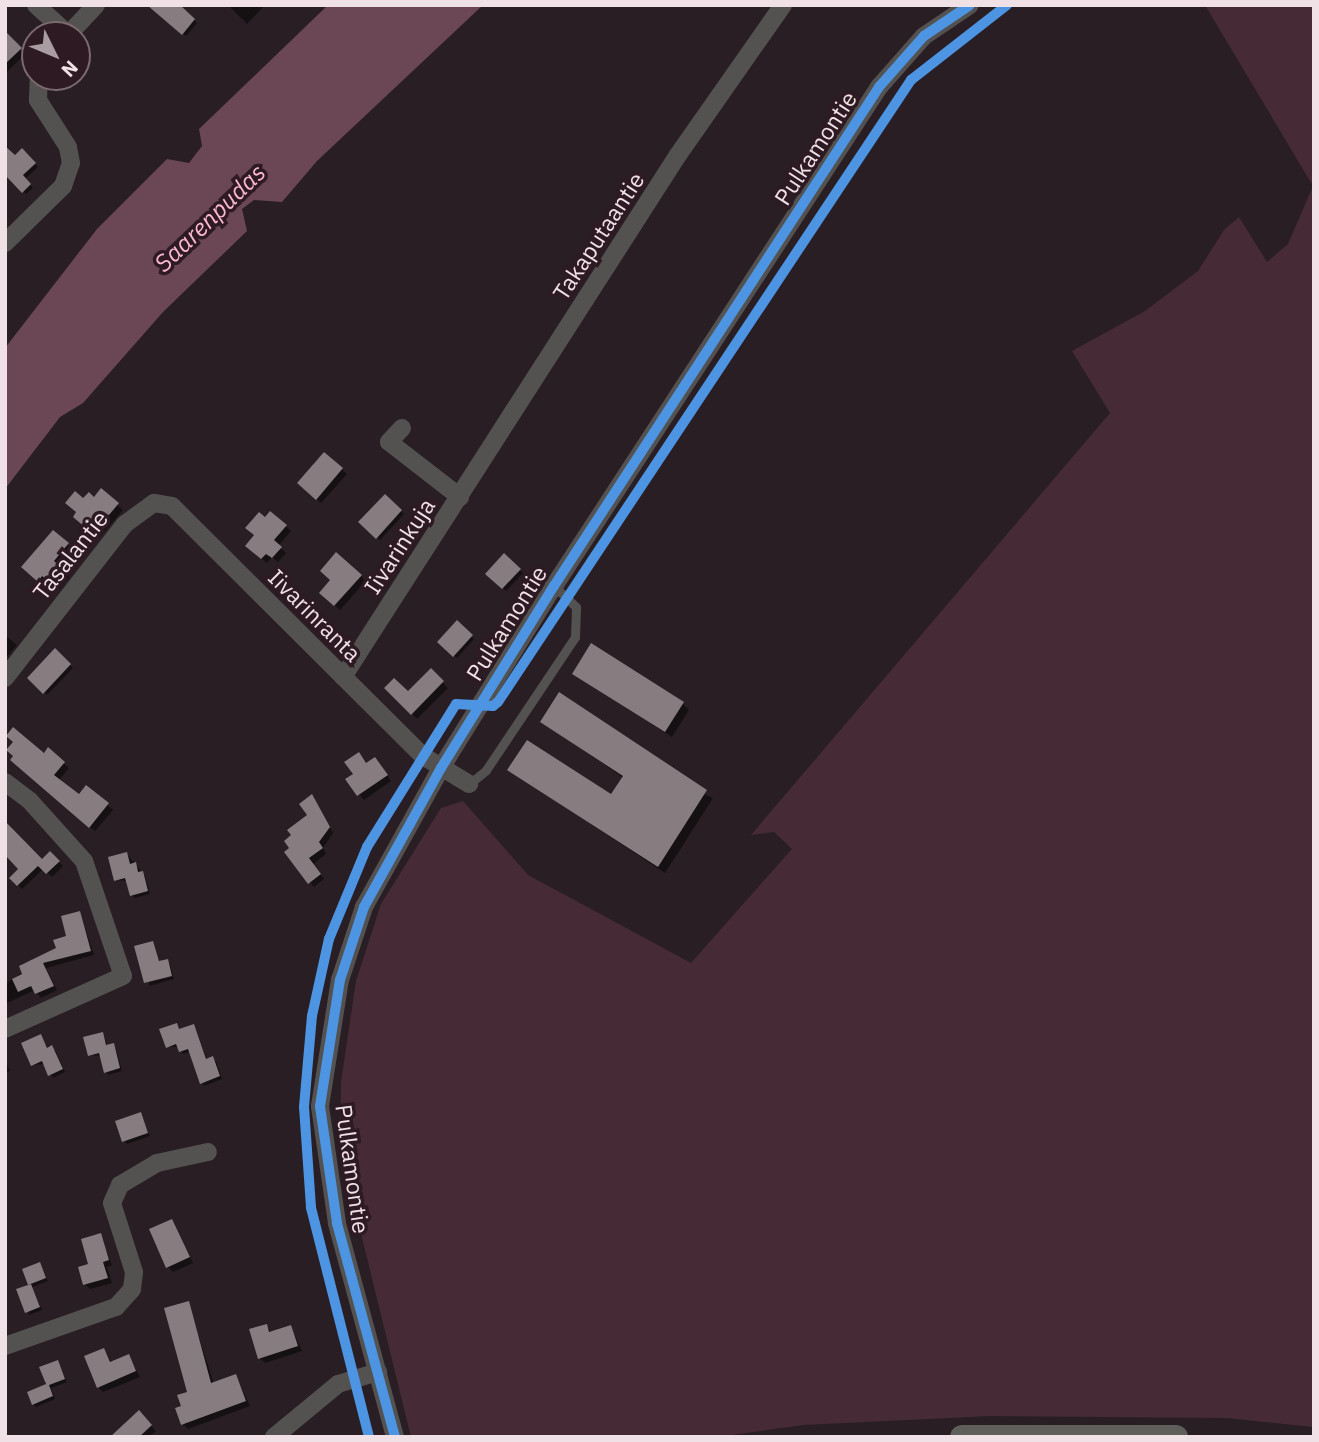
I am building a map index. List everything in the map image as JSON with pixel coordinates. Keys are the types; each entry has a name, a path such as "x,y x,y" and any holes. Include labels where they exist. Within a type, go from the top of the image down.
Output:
{"street":[{"path":"36,5 53,21"},
{"path":"81,21 96,5"},
{"name":"Takaputaantie","path":"460,497 678,155 783,5"},
{"name":"Pulkamontie","path":"395,1437 337,1223 320,1106 340,980 364,907 441,768 554,586 879,87 924,36 970,5"},
{"path":"5,243 63,186 71,163 68,147 38,100 38,91"},
{"name":"Iivarinkuja","path":"343,677 460,497 389,442 402,428"},
{"name":"Iivarinranta","path":"154,503 172,506 186,516 343,677 441,768 470,784"},
{"name":"Tasalantie","path":"5,678 125,524 154,503"},
{"path":"5,782 30,801 84,861 123,976 5,1029"},
{"path":"5,1346 116,1307 132,1289 134,1272 112,1203 120,1185 157,1163 208,1152"},
{"path":"274,1437 338,1384 378,1372"},
{"path":"962,1437 1176,1437"}],"lane":[{"path":"470,784 486,770 575,636 576,607 554,586"}],"shaded area":[{"path":"1205,5 1314,5 1314,1427 1227,1418 990,1416 803,1425 718,1437 411,1437 340,1148 341,1082 356,981 381,904 441,808 463,801 528,875 691,963 792,849 774,832 751,835 1110,413 1072,351 1145,311 1198,271 1224,230 1239,217 1267,262 1288,244 1313,186"}],"water":[{"name":"Saarenpudas","path":"328,5 483,5 317,161 282,202 254,200 242,209 247,231 163,312 83,403 60,417 5,489 5,348 97,229 167,159 189,163 202,146 199,129"}],"building":[{"path":"147,5 180,5 195,19 182,35"},
{"path":"5,31 21,49 5,64"},
{"path":"5,146 15,155 22,148 36,163 23,175 31,184 22,193 5,175"},
{"path":"324,452 343,468 316,500 297,483"},
{"path":"101,488 119,503 93,534 73,517 76,512 65,503 75,491 83,498 89,492 94,497"},
{"path":"385,494 402,510 376,539 358,522"},
{"path":"270,511 287,525 274,540 282,547 272,558 266,554 261,559 245,546 254,535 245,528 259,512 265,517"},
{"path":"53,530 69,543 54,561 65,571 53,585 42,576 38,582 21,567"},
{"path":"336,552 362,575 334,606 319,593 330,580 320,571"},
{"path":"504,553 521,569 502,589 485,574"},
{"path":"457,620 473,635 453,657 437,642"},
{"path":"591,643 684,702 665,732 572,674"},
{"path":"55,648 71,664 43,694 27,678"},
{"path":"431,668 444,681 411,715 384,688 394,678 408,691"},
{"path":"559,692 707,790 658,867 507,770 527,740 611,794 623,776 540,722"},
{"path":"13,727 44,753 48,747 65,762 54,775 79,794 86,785 109,803 89,828 10,760 13,756 6,750 13,742 6,736"},
{"path":"359,752 366,763 375,757 388,775 357,796 345,779 353,774 344,762"},
{"path":"312,794 330,827 319,842 323,848 309,858 321,874 308,884 284,852 289,848 284,841 291,835 287,830 307,815 299,804"},
{"path":"5,821 42,859 50,851 60,861 46,874 38,866 17,886 9,878 18,869 5,855"},
{"path":"127,852 130,864 136,862 138,872 143,871 148,891 130,896 125,878 114,881 108,857"},
{"path":"80,911 91,951 43,963 54,986 35,994 31,986 18,992 12,979 22,974 19,966 56,948 53,940 66,936 61,916"},
{"path":"153,941 159,961 168,959 172,976 144,983 134,946"},
{"path":"177,1023 179,1029 194,1024 206,1059 213,1056 220,1076 200,1084 188,1049 179,1052 176,1044 166,1048 159,1029"},
{"path":"103,1032 106,1045 114,1043 120,1068 104,1073 99,1053 88,1056 83,1037"},
{"path":"41,1034 47,1048 52,1045 63,1069 48,1076 42,1061 31,1066 21,1043"},
{"path":"141,1112 148,1133 122,1142 115,1121"},
{"path":"172,1219 190,1257 166,1268 149,1229"},
{"path":"101,1233 109,1260 103,1262 108,1278 83,1285 78,1267 88,1264 81,1239"},
{"path":"40,1262 46,1278 28,1285 22,1269"},
{"path":"31,1284 40,1307 25,1313 16,1289"},
{"path":"189,1301 211,1383 236,1374 246,1401 181,1425 175,1408 181,1406 177,1395 187,1392 164,1308"},
{"path":"267,1324 269,1332 291,1325 298,1346 258,1359 249,1329"},
{"path":"104,1348 110,1362 129,1354 136,1371 97,1388 84,1356"},
{"path":"58,1360 65,1379 49,1385 53,1396 32,1405 27,1392 46,1384 39,1367"},
{"path":"139,1410 152,1425 139,1437 110,1437"}],"cycle path":[{"path":"395,1437 337,1223 320,1106 340,980 364,907 441,768 554,586 879,87 924,36 970,5"},
{"path":"369,1437 311,1207 304,1107 312,1016 329,939 367,847 456,704 493,706 498,702 911,80 1007,5"}]}
